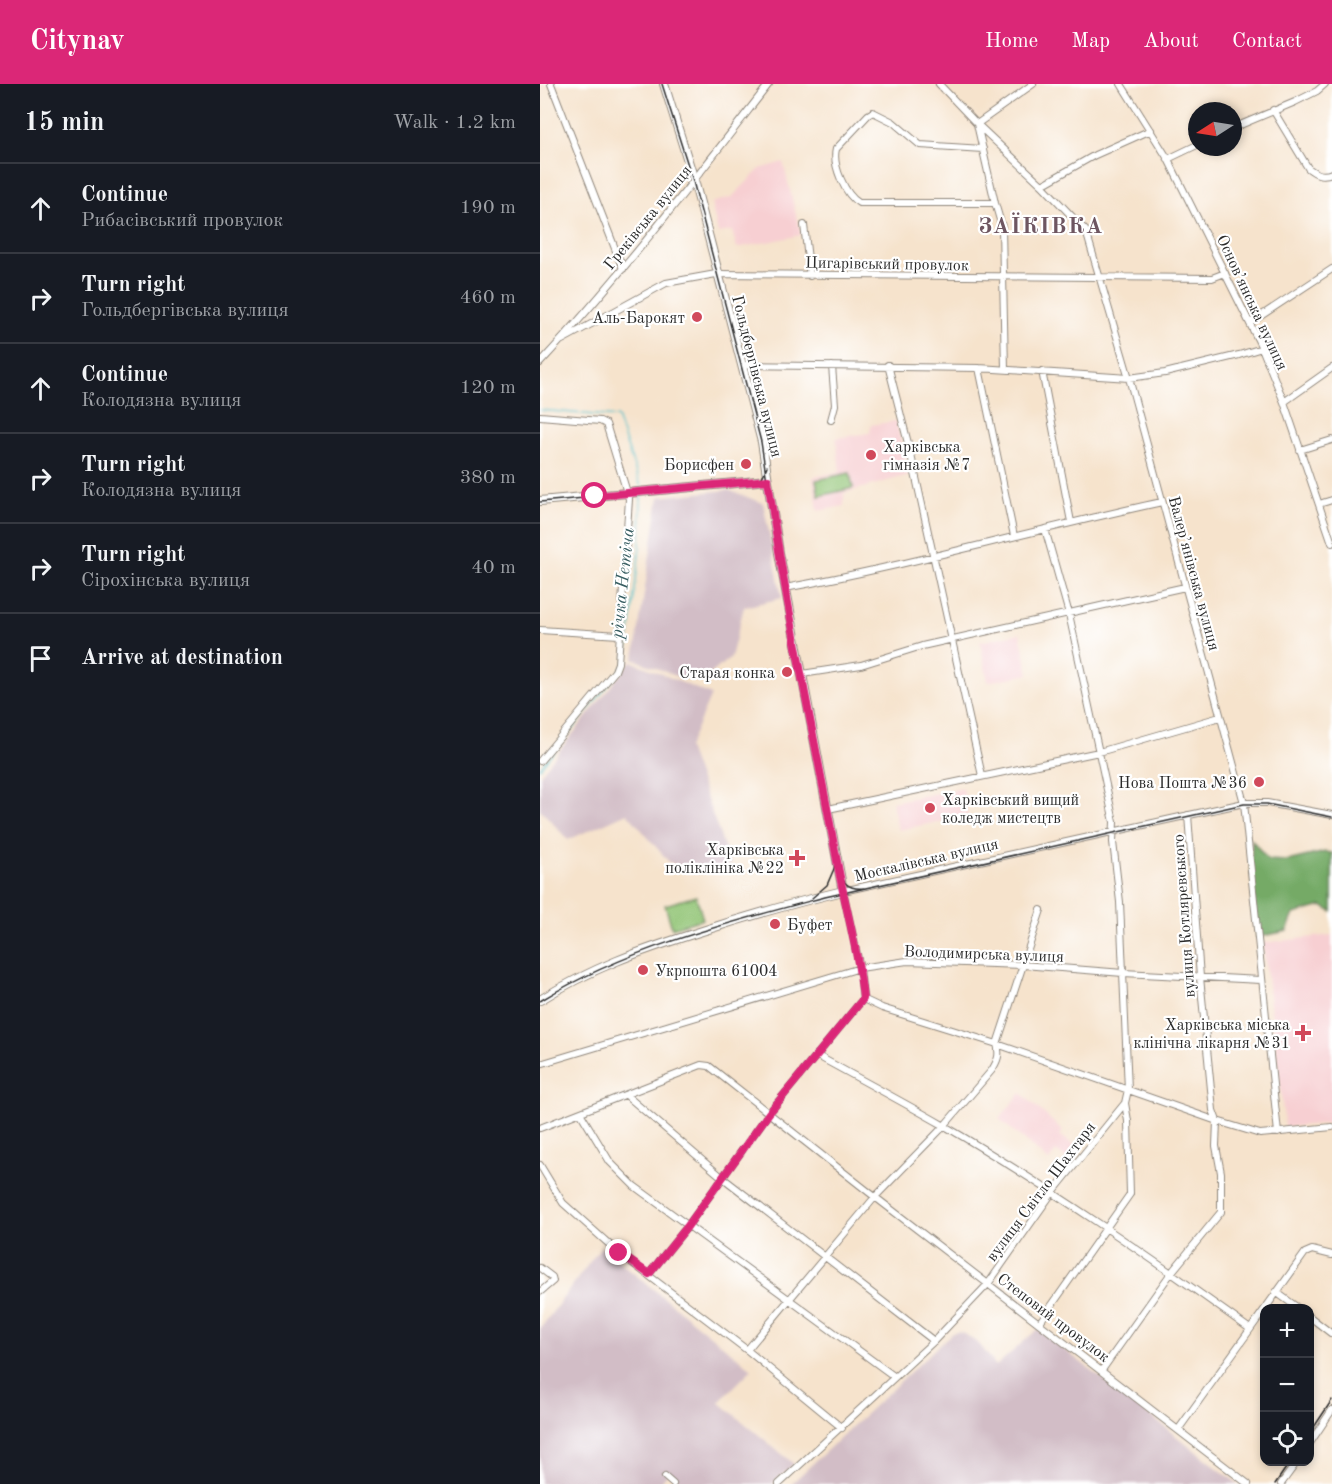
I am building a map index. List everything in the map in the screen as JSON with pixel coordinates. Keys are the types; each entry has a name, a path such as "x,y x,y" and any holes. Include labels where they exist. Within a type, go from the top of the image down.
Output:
{"main road":[{"name":"Гольдбергівська вулиця","path":"664,84 694,180 762,442 785,588 843,891"},
{"path":"540,501 768,480"},
{"name":"Москалівська вулиця","path":"540,1000 596,969 644,950 768,910 843,891"}],"street":[{"path":"551,84 623,269"},
{"name":"Греківська вулиця","path":"540,363 623,269 769,84"},
{"name":"Валер’янівська вулиця","path":"939,84 1086,231 1129,378 1244,803 1278,1133"},
{"path":"1005,369 1002,227 977,124 1034,84"},
{"name":"Основ’янська вулиця","path":"1121,84 1168,159 1262,348 1284,402 1332,543"},
{"path":"1242,124 1310,95 1325,84"},
{"path":"1273,111 1308,168 1316,174 1332,173"},
{"path":"982,149 920,145 893,122 873,112 836,149 834,156 846,192 859,203 995,203"},
{"path":"1042,185 1095,155 1151,130"},
{"path":"1168,159 1188,149"},
{"path":"804,225 810,276"},
{"path":"1250,323 1332,268"},
{"name":"Цигарівський провулок","path":"562,340 666,283 719,274 1212,278 1225,273"},
{"path":"743,365 888,365 979,368 1129,378 1165,373 1239,356 1262,348"},
{"path":"888,365 911,455 982,776"},
{"path":"831,420 835,405 832,366"},
{"path":"979,368 1014,536"},
{"path":"1284,402 1332,369"},
{"path":"1042,371 1071,522"},
{"path":"540,416 600,421 606,424 629,499 619,654 615,671 540,761"},
{"path":"1300,450 1332,440"},
{"path":"1319,504 1332,500"},
{"path":"785,588 932,557 1162,502"},
{"name":"вулиця Світло Шахтаря","path":"779,1484 934,1341 988,1284 1052,1193 1125,1103 1128,1090 1120,902 1113,849 1115,831 1069,614 1045,529"},
{"path":"801,675 850,668 922,646 1185,587"},
{"path":"540,630 619,635"},
{"path":"828,809 1099,752 1220,717"},
{"name":"Москалівська вулиця","path":"843,891 1244,803 1270,803 1332,815"},
{"name":"вулиця Котляревського","path":"1102,1370 1171,1273 1221,1212 1221,1173 1216,1146 1217,1121 1213,1110 1200,976 1188,815"},
{"path":"649,1274 687,1227 769,1113 863,999 860,968 843,891"},
{"path":"747,1350 788,1298 875,1197 944,1126 992,1070 998,1059 997,1044 1041,909"},
{"name":"Володимирська вулиця","path":"540,1064 860,968 907,961 1023,965 1123,974 1261,980"},
{"path":"863,999 882,1008 997,1044 1260,1134 1332,1127"},
{"path":"816,1055 944,1126 1052,1193 1250,1329"},
{"name":"Степовий провулок","path":"626,1095 701,1065 709,1066 1248,1484"},
{"path":"540,1128 626,1095 723,1178 934,1341"},
{"path":"1040,1323 1130,1194 1128,1121 1125,1103"},
{"path":"581,1114 610,1162 634,1186 895,1377"},
{"path":"540,1165 563,1203 619,1253 747,1350 842,1428"},
{"path":"1178,1430 1305,1253 1312,1250 1332,1255"},
{"path":"540,1292 553,1281 543,1270"},
{"path":"1276,1292 1292,1304"},
{"path":"1314,1320 1332,1334"},
{"path":"1314,1437 1332,1410"},
{"path":"1281,1484 1294,1466"},
{"path":"665,1477 673,1484"}],"shaded area":[{"path":"783,162 801,235 737,248 732,231 718,233 711,203 732,197 760,169"},
{"name":"Харківська гімназія №7","path":"896,421 909,475 844,493 844,506 818,511 813,477 840,472 836,438 870,433 871,425"},
{"path":"728,490 763,503 782,598 744,607 731,657 702,681 678,677 634,659 659,497"},
{"path":"1020,633 1029,674 988,682 980,642"},
{"path":"631,661 711,695 688,748 731,865 696,874 669,862 627,813 568,840 540,809 540,775"},
{"name":"Харківський вищий коледж мистецтв","path":"963,788 968,816 898,830 892,802"},
{"name":"Харківська міська клінічна лікарня №31","path":"1332,935 1332,1123 1285,1127 1263,943"},
{"path":"1021,1093 1063,1131 1060,1135 1076,1147 1068,1160 1056,1151 1049,1161 999,1119"},
{"path":"601,1247 752,1369 719,1402 794,1464 772,1484 684,1484 669,1473 661,1482 663,1484 540,1484 540,1329"},
{"path":"1038,1329 1238,1484 791,1484 952,1333 965,1334 980,1345 996,1366"}],"green space":[{"path":"850,473 853,488 819,496 816,480"},
{"path":"1252,840 1268,860 1287,861 1325,852 1332,853 1332,912 1322,906 1294,914 1287,931 1257,937 1251,869"},
{"path":"696,896 703,919 672,928 665,905"}],"waterway":[{"name":"річка Нетіча","path":"540,410 617,417 641,487"},
{"name":"річка Нетіча","path":"618,673 625,664 629,639 640,546 641,495"},
{"name":"річка Нетіча","path":"540,768 613,679"}],"tram line":[{"path":"662,84 693,181 761,442 778,553 838,871 847,885 864,888"},
{"path":"540,502 752,483 762,478 767,466"},
{"path":"540,1001 607,966 678,939 825,897 1244,804 1267,804 1332,817"},
{"path":"812,898 827,885 836,864"}],"railway":[{"path":"1314,1427 1332,1400"},
{"path":"1275,1484 1287,1466"}],"place":[{"name":"Аль-Барокят","path":"697,317"},
{"name":"Харківська гімназія №7","path":"871,455"},
{"name":"Борисфен","path":"746,464"},
{"name":"Старая конка","path":"787,672"},
{"name":"Нова Пошта №36","path":"1259,782"},
{"name":"Харківський вищий коледж мистецтв","path":"930,808"},
{"name":"Харківська поліклініка №22","path":"797,858"},
{"name":"Буфет","path":"775,924"},
{"name":"Укрпошта 61004","path":"643,970"},
{"name":"Харківська міська клінічна лікарня №31","path":"1303,1033"}],"district":[{"name":"ЗАЇКІВКА","path":"1041,225"}],"route":[{"path":"595,496 768,480 812,734 841,885 860,968 863,999 769,1113 687,1227 649,1274 619,1253"}]}
